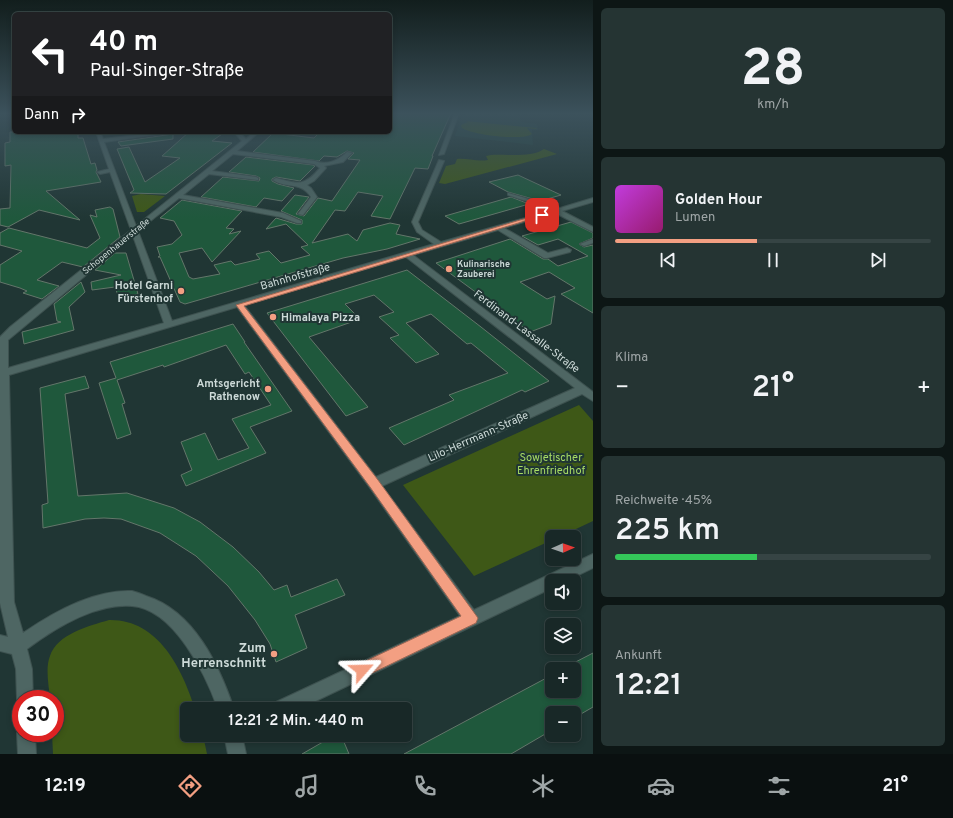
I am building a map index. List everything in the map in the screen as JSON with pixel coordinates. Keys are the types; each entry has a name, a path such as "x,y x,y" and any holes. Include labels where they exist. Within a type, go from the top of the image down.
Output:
{"street":[{"path":"104,148 169,325"},
{"name":"Schopenhauerstraße","path":"25,690 24,669 17,647 7,602 2,339 237,148"},
{"path":"440,245 419,231 415,222 444,148"},
{"path":"232,152 321,165 341,161 349,153"},
{"path":"302,185 313,181 323,168 321,165"},
{"path":"100,172 112,170"},
{"path":"208,172 256,179"},
{"path":"276,180 302,185 309,188 314,197 301,214"},
{"path":"510,194 558,210 593,230"},
{"path":"177,196 283,215 298,222"},
{"name":"Bahnhofstraße","path":"2,374 593,200"},
{"path":"499,228 547,256 567,250"},
{"path":"584,244 593,241"},
{"name":"Ferdinand-Lassalle-Straße","path":"408,255 593,397"},
{"path":"240,305 374,484 471,618"},
{"name":"Lilo-Herrmann-Straße","path":"374,484 583,389"},
{"path":"295,702 593,561"},
{"path":"0,643 17,647 41,629 73,612 104,602 133,599 162,610 186,632 208,668 224,702"},
{"path":"26,742 27,754"},
{"path":"234,742 237,754"}],"green space":[{"path":"544,149 557,154 445,184 439,183 446,166 455,164 457,159 488,160 486,156 525,155 539,152"},
{"path":"141,194 165,196 144,212 137,212 132,196"},
{"name":"Sowjetischer Ehrenfriedhof","path":"579,405 593,421 593,521 574,530 545,530 545,543 474,576 403,485"},
{"path":"109,620 126,622 141,628 154,637 166,649 183,678 193,702 180,702 180,742 204,742 207,754 53,754 52,742 64,742 64,690 49,690 48,671 50,656 59,642 83,628"}],"building":[{"path":"5,148 86,148 91,164 95,163 97,170 96,172 101,182 46,191 80,220 39,210 8,227 0,225 0,209 10,208 11,165 5,166"},
{"path":"130,148 145,182 180,158 162,156 171,148 225,148 166,194 130,193 134,190 117,149"},
{"path":"257,148 435,148 428,169 415,168 390,219 371,216 383,196 358,192 345,211 335,210 312,243 348,234 357,241 363,230 390,223 400,225 396,234 420,239 387,249 343,258 185,304 180,302 160,257 158,257 160,256 157,247 172,244 182,235 174,221 160,218 182,200 242,211 226,228 234,229 229,234 241,231 212,262 202,248 179,253 189,277 193,279 220,274 214,265 231,261 235,265 260,259 256,254 269,251 281,263 310,255 301,247 308,245 286,224 266,229 276,218 296,224 302,224 302,220 281,211 295,195 309,197 296,214 304,216 318,198 332,201 360,160 348,159 354,153 347,151 337,157 324,156 319,161 253,152"},
{"path":"246,157 315,166 300,181 276,177 272,179 272,181 278,184 294,188 282,201 264,198 256,207 201,197 223,177 259,181 260,178 256,176 229,172"},
{"path":"518,175 561,195 540,201 508,192 489,182"},
{"path":"511,197 529,204 459,224 445,216"},
{"path":"110,207 113,209 120,237 83,267 62,262 37,280 59,286 42,299 23,293 27,291 20,288 0,282 0,265 22,251 0,245 0,233 9,228 87,248 100,238 90,215 97,217 95,210"},
{"path":"571,222 593,233 593,238 579,244 584,247 593,245 593,313 561,294 575,288 549,272 520,282 547,299 555,296 551,324 530,332 436,263 510,239 543,259 548,259 558,266 588,256 558,239 538,245 522,236"},
{"path":"115,253 126,253 138,294 119,298 115,287 92,290 91,282 121,275 95,270"},
{"path":"407,270 549,381 525,392 522,390 404,445 389,428 454,400 449,395 508,373 471,343 467,344 431,314 406,323 439,354 416,363 390,338 399,335 379,317 394,312 374,295 345,304 360,319 309,337 368,407 346,416 267,313"},
{"path":"81,282 85,292 69,307 74,330 24,344 22,332 61,322 57,321 54,304"},
{"path":"233,324 292,411 250,427 266,453 186,486 181,475 192,470 181,442 205,433 218,460 249,448 232,419 271,405 249,372 245,374 226,345 164,367 163,365 117,380 125,403 122,404 131,434 117,439 99,383 116,378 110,362"},
{"path":"85,376 89,388 65,394 78,496 127,493 174,508 200,522 233,547 259,572 274,590 287,585 291,597 337,579 345,595 295,615 307,648 276,662 270,644 255,620 228,586 196,556 160,533 121,519 104,518 85,519 43,528 42,505 48,503 40,388"},
{"path":"593,653 593,707 581,714 581,706 545,706 545,734 511,754 404,754 545,679 545,698 581,698 581,662 576,662"},
{"path":"323,742 344,742 349,754 302,754"}],"place":[{"name":"Kulinarische Zauberei","path":"449,269"},
{"name":"Hotel Garni Fürstenhof","path":"181,291"},
{"name":"Himalaya Pizza","path":"273,317"},
{"name":"Amtsgericht Rathenow","path":"268,389"},
{"name":"Zum Herrenschnitt","path":"274,654"}],"route":[{"path":"362,670 471,618 374,484 240,305 542,215"}]}
